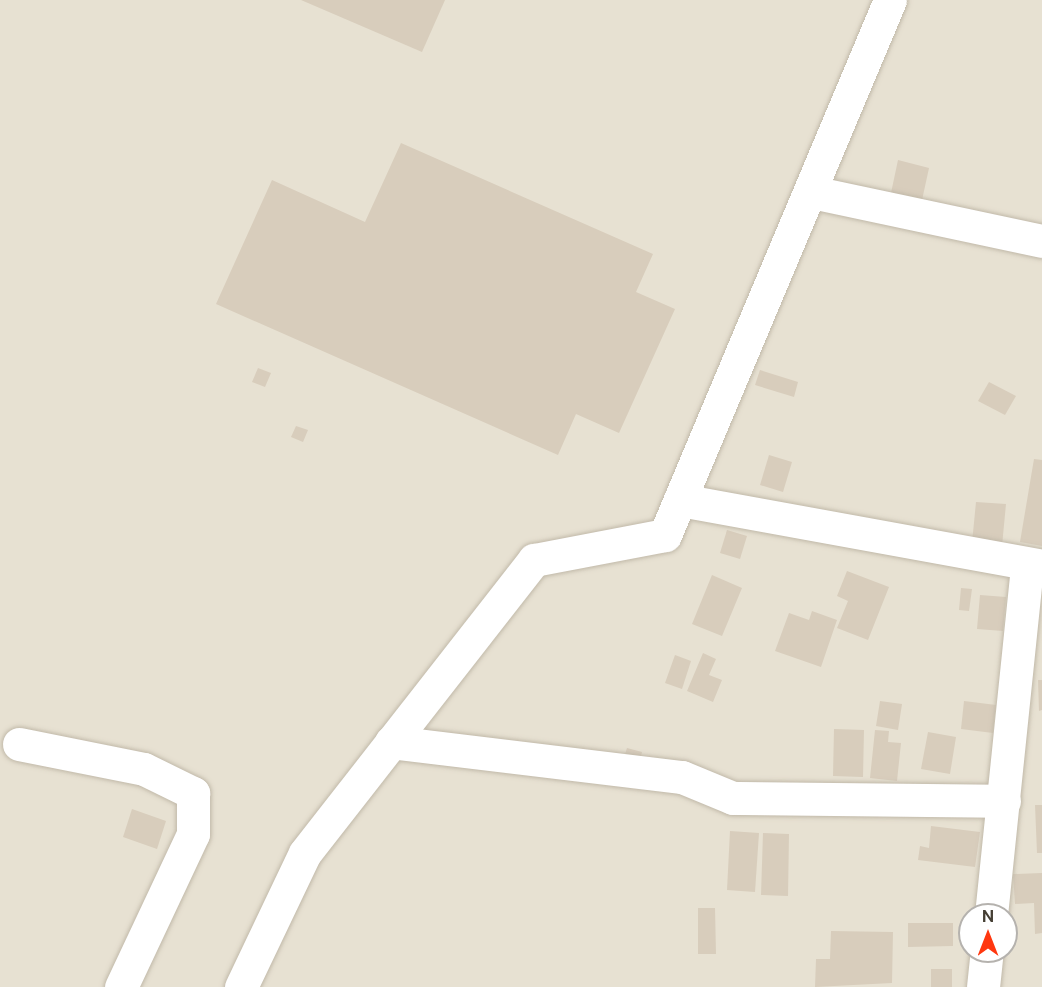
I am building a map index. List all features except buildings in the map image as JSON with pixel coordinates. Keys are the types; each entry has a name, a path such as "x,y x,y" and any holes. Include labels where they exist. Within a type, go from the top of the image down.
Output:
{"street":[{"path":"241,987 305,853 534,560 665,535 812,192 890,0"},
{"path":"812,192 1042,242"},
{"path":"680,500 1034,566 993,903"},
{"path":"391,742 682,777 733,798 1004,801"},
{"path":"19,744 144,769 193,793 193,834 122,987"},
{"path":"984,987 986,963"}],"shaded area":[{"path":"0,0 1042,0 1042,987 0,987"}]}
